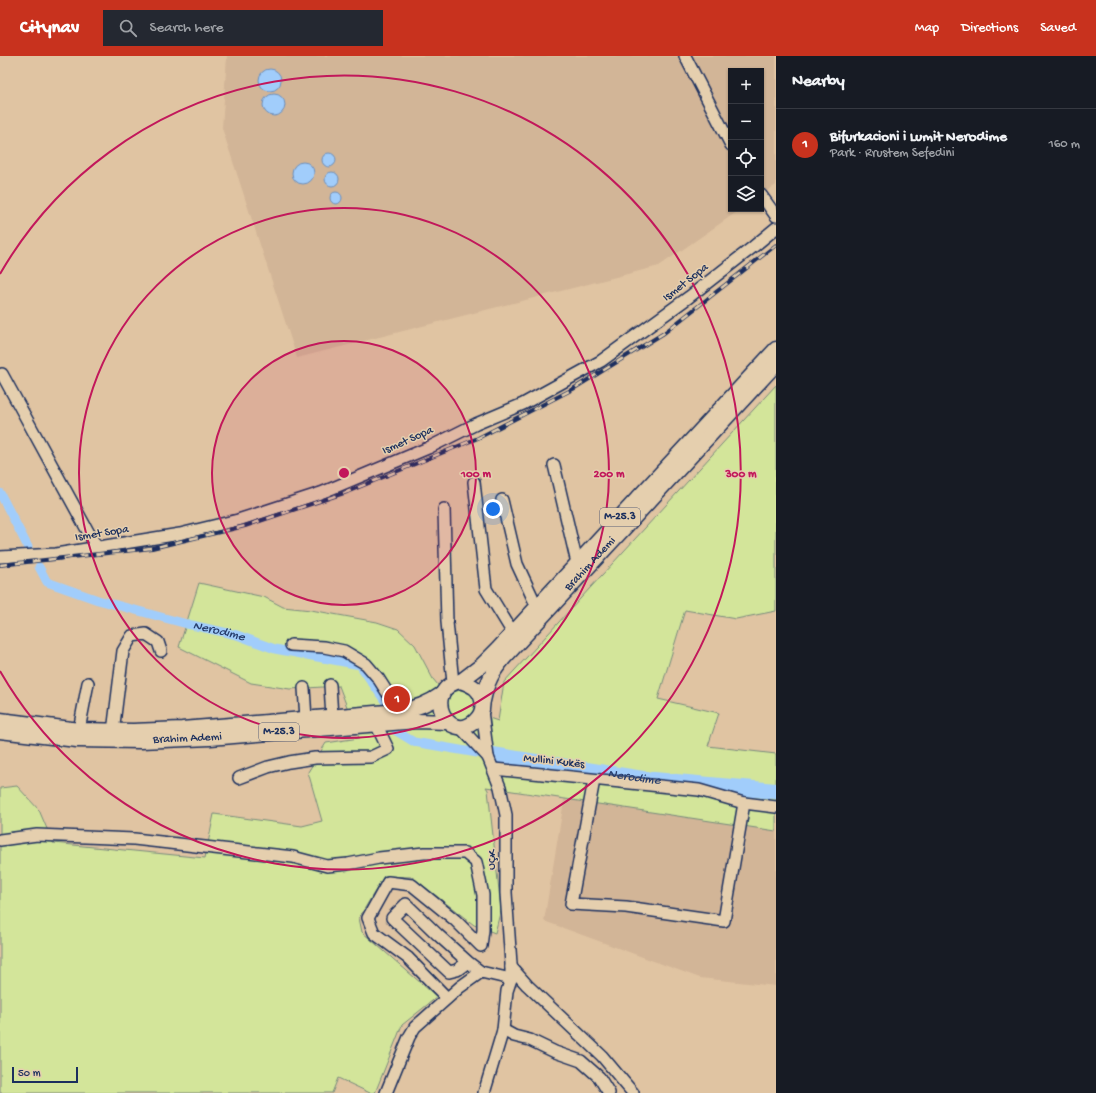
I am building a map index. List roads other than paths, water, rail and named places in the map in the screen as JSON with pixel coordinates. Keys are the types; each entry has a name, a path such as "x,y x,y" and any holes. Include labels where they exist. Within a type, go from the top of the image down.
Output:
{"main road":[{"name":"Brahim Ademi","path":"0,720 79,730 113,732 182,729 332,718 399,711 428,704 482,665 776,349"},
{"name":"Brahim Ademi","path":"0,731 77,740 126,742 210,738 417,721 469,725 477,720 482,706 486,686 491,675 504,658 776,364"},
{"path":"457,682 475,688 479,692 482,706"},
{"path":"442,694 440,706 441,712 453,724"}],"street":[{"path":"685,56 728,140"},
{"path":"764,198 774,209"},
{"name":"Ismet Sopa","path":"0,557 56,554 97,548 180,534 238,520 321,493 428,448 476,424 523,404 601,361 671,312 776,228"},
{"path":"2,374 97,548"},
{"name":"Brahim Ademi","path":"554,464 578,563"},
{"path":"474,482 486,589 513,633"},
{"path":"502,500 517,564 537,607"},
{"path":"444,509 448,622 457,682"},
{"path":"113,732 123,652 132,636 146,634 158,642 161,651"},
{"path":"291,645 324,647 344,651 366,664 378,678 399,711"},
{"path":"79,730 88,683"},
{"path":"330,685 332,718"},
{"path":"304,688 306,719"},
{"name":"UÇK","path":"482,706 488,757 494,769 500,788 506,815 506,893 511,967 511,979 507,992 503,1030 484,1093"},
{"path":"239,778 268,767 289,762 315,758 371,757 388,749 376,724"},
{"name":"UÇK","path":"453,724 488,757"},
{"name":"Mullini Kukës","path":"494,769 699,790 744,803 776,807"},
{"path":"594,780 571,904 626,907 724,921 744,803"},
{"path":"0,840 37,835 134,838 293,857 328,866 424,853 465,854 476,862 483,895 484,930 481,946 455,920 412,885 388,882 368,918 374,933 408,958 447,998"},
{"path":"468,962 457,970 449,972 392,918 406,904 468,962 481,972 511,979"},
{"path":"511,967 527,986 602,1056 632,1093"},
{"path":"386,1093 409,1037 415,1027 460,987 481,972"},
{"path":"503,1030 514,1036 530,1040 555,1052 581,1061 599,1077 609,1093"}],"water":[{"path":"270,69 278,72 281,80 278,88 270,91 262,88 259,80 262,72"},
{"path":"274,94 282,97 285,105 282,113 274,116 266,113 263,105 266,97"},
{"path":"329,153 334,155 336,160 334,165 329,167 324,165 322,160 324,155"},
{"path":"303,162 311,165 314,173 311,181 303,184 295,181 292,173 295,165"},
{"path":"329,172 335,172 339,176 339,182 335,186 329,186 325,182 325,176"},
{"path":"336,192 340,194 342,198 340,202 336,204 332,202 330,198 332,194"}],"waterway":[{"name":"Nerodime","path":"0,493 28,547"},
{"name":"Nerodime","path":"39,567 47,582 98,600 187,624 237,635 275,649 360,665 389,707"},
{"name":"Nerodime","path":"396,731 414,742 483,754"},
{"name":"Nerodime","path":"493,755 643,779 776,791"}],"railway":[{"path":"0,565 152,548 245,526 347,492 478,438 573,389 664,333 776,245"}],"place":[{"name":"Bifurkacioni i Lumit Nerodime","path":"397,699"}]}
